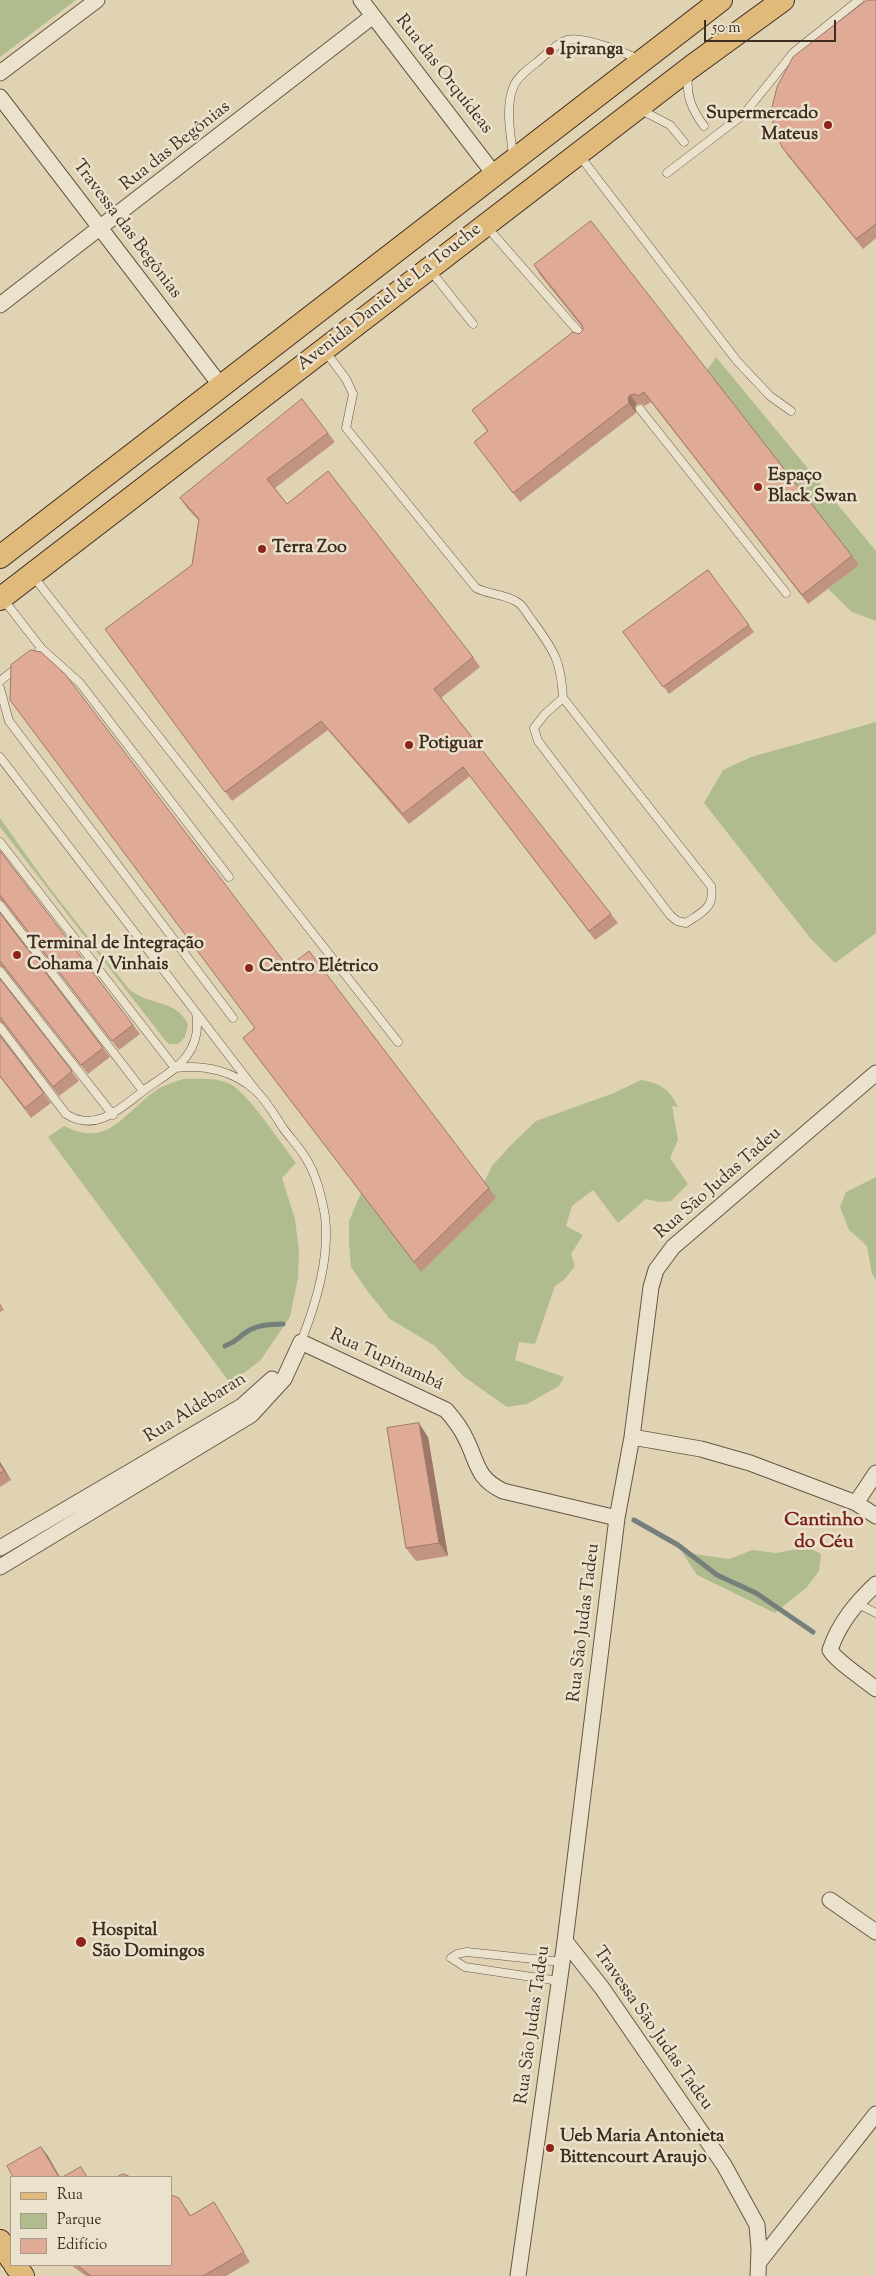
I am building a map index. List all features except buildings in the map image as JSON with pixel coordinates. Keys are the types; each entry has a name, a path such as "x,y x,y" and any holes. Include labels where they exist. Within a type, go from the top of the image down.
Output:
{"main road":[{"name":"Avenida Daniel de La Touche","path":"0,556 721,0"},
{"name":"Avenida Daniel de La Touche","path":"1,598 637,108 783,0"},
{"path":"0,2242 10,2257"}],"street":[{"path":"0,73 96,0"},
{"name":"Rua das Orquídeas","path":"361,0 494,174"},
{"name":"Rua das Begônias","path":"0,305 373,16"},
{"name":"Travessa das Begônias","path":"0,97 221,386"},
{"name":"Rua São Judas Tadeu","path":"518,2276 565,1941 618,1518 632,1437 649,1295 656,1270 673,1247 876,1073"},
{"name":"Rua Tupinambá","path":"301,1342 446,1410 458,1423 481,1476 490,1485 503,1491 618,1518"},
{"name":"Rua Aldebaran","path":"0,1548 242,1406 270,1382 301,1342"},
{"name":"Rua Aldebaran","path":"0,1567 251,1415 284,1379 301,1342"},
{"path":"632,1437 701,1449 750,1464 856,1503 876,1516"},
{"path":"856,1503 876,1472"},
{"path":"876,1584 856,1603 840,1626 830,1650 838,1660 854,1670 876,1689"},
{"path":"830,1900 876,1932"},
{"name":"Travessa São Judas Tadeu","path":"565,1941 602,1988 724,2165 756,2225 759,2236 758,2269"},
{"path":"758,2269 876,2114"}],"lane":[{"path":"667,173 744,114 794,52 859,0"},
{"path":"514,159 509,116 513,87 531,67 557,46 567,40 583,41 618,50 642,61"},
{"path":"691,67 687,86 689,103 704,126"},
{"path":"637,108 664,120 684,142"},
{"path":"578,154 737,361 770,396 791,410"},
{"path":"485,225 584,338"},
{"path":"429,268 473,324"},
{"path":"324,350 346,379 353,394 346,428 476,588 484,593 506,598 519,604 556,656 561,672 563,698 711,886 712,896 710,903 686,923 670,915 538,741 534,728 538,721 563,698"},
{"path":"640,409 786,592"},
{"path":"31,575 398,1042"},
{"path":"1,598 42,648 80,683 229,877"},
{"path":"35,654 42,648"},
{"path":"0,680 28,659"},
{"path":"0,688 9,721 233,1018"},
{"path":"2,757 196,1011 308,1162 319,1191 325,1217 322,1270 317,1297 301,1342"},
{"path":"0,842 175,1068"},
{"path":"0,905 143,1091"},
{"path":"0,971 113,1115"},
{"path":"0,1027 66,1114 72,1118 88,1121 113,1115 175,1068 186,1057 196,1039 198,1021 196,1011"},
{"path":"175,1068 190,1066 211,1068 233,1076 257,1092"},
{"path":"856,1603 876,1613"},
{"path":"559,1981 464,1967 452,1958 457,1954 468,1952 562,1962"}],"green space":[{"path":"0,0 76,0 0,57"},
{"path":"716,357 876,551 876,621 852,612 828,589 858,565 707,370"},
{"path":"876,722 876,933 835,963 811,939 704,803 723,770 751,757"},
{"path":"0,818 49,887 128,988 145,998 169,1006 182,1016 188,1024 185,1037 178,1044 169,1044 164,1039 0,827"},
{"path":"183,1079 215,1080 232,1085 248,1099 296,1163 282,1178 295,1219 299,1252 298,1278 290,1317 260,1361 230,1383 48,1137 64,1126 79,1132 92,1133 103,1131 114,1126 157,1090"},
{"path":"641,1080 664,1088 672,1096 678,1107 672,1106 678,1140 670,1158 688,1184 671,1201 659,1202 646,1199 618,1223 593,1190 572,1206 566,1226 583,1235 571,1254 575,1266 564,1280 555,1286 535,1344 519,1342 515,1360 564,1377 559,1386 527,1404 507,1407 463,1376 435,1346 390,1319 351,1267 349,1221 361,1193 421,1271 484,1182 492,1166 536,1121 614,1093"},
{"path":"876,1177 876,1280 872,1274 867,1246 849,1230 840,1207 846,1192"},
{"path":"807,1547 821,1554 819,1571 807,1587 775,1613 697,1575 682,1552 729,1559 752,1550 776,1553"}],"waterway":[{"path":"225,1346 256,1327 283,1324"},
{"path":"634,1520 678,1545 717,1575 756,1593 813,1632"}],"place":[{"name":"Ipiranga","path":"550,51"},
{"name":"Supermercado Mateus","path":"828,125"},
{"name":"Espaço Black Swan","path":"758,487"},
{"name":"Terra Zoo","path":"262,549"},
{"name":"Potiguar","path":"409,745"},
{"name":"Terminal de Integração Cohama / Vinhais","path":"17,955"},
{"name":"Centro Elétrico","path":"249,968"},
{"name":"Hospital São Domingos","path":"81,1942"},
{"name":"Ueb Maria Antonieta Bittencourt Araujo","path":"550,2148"}],"district":[{"name":"Cantinho do Céu","path":"824,1533"}]}
